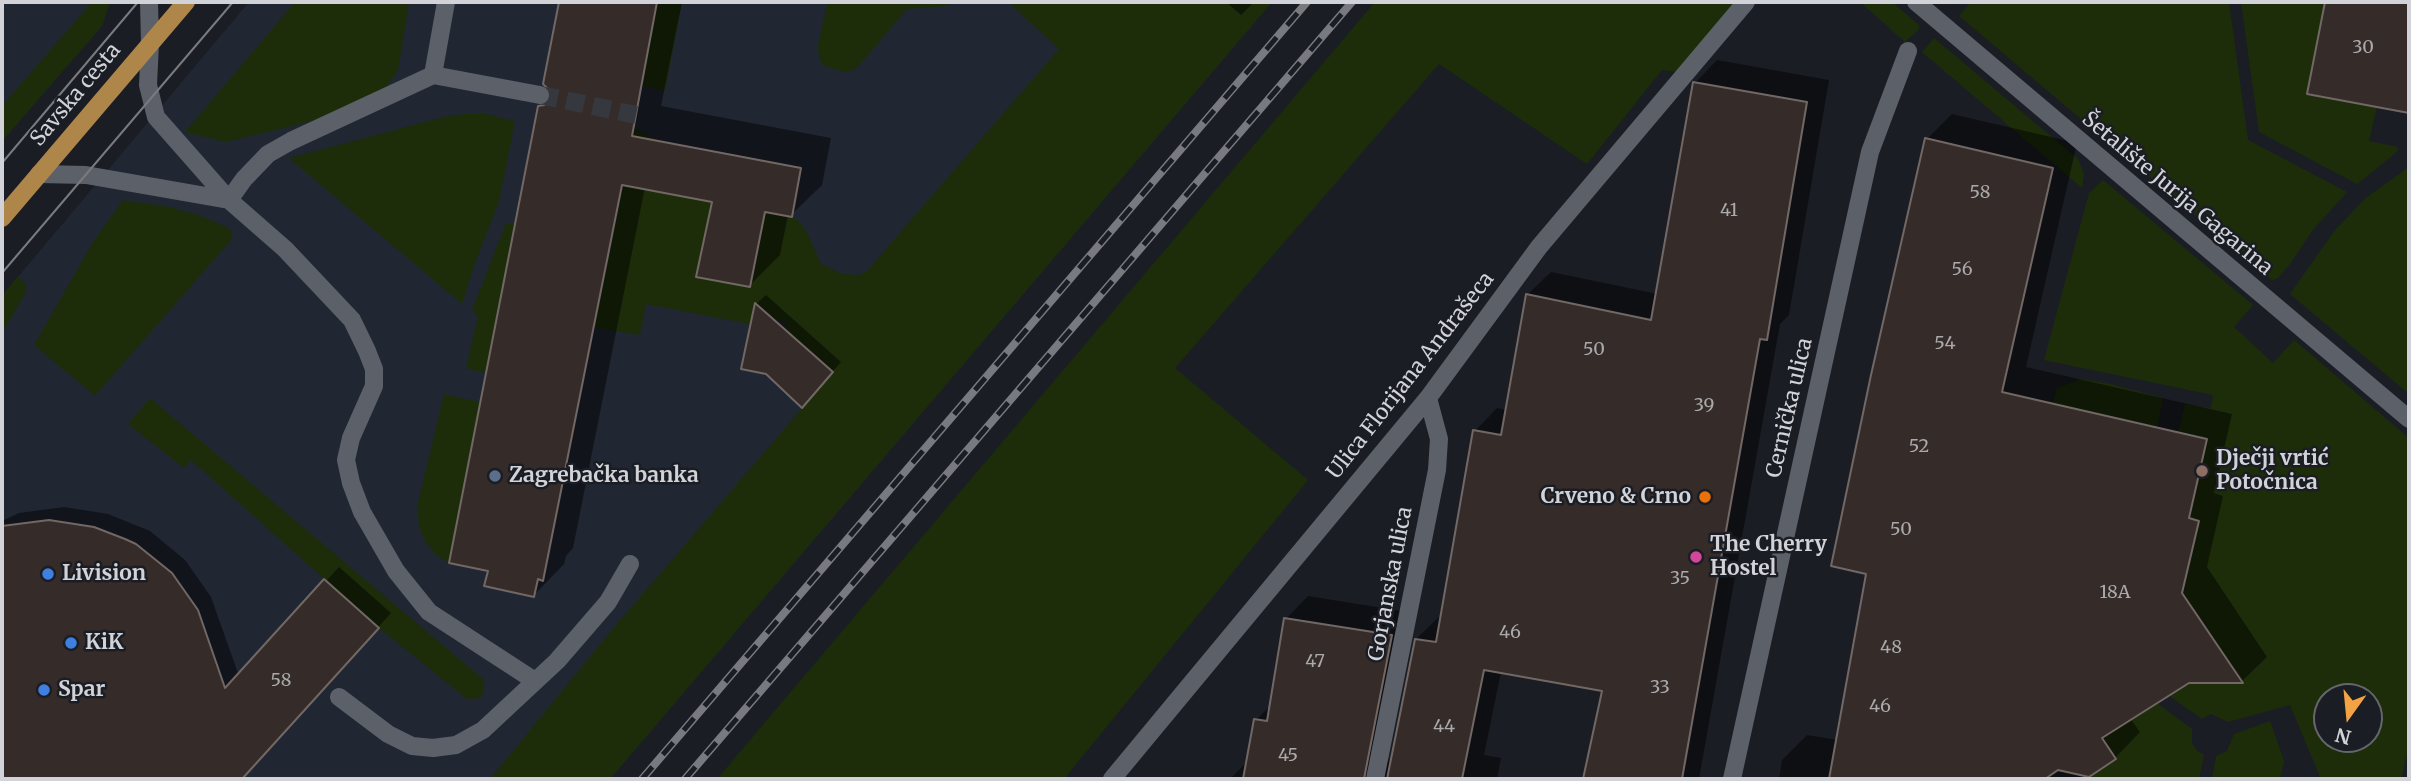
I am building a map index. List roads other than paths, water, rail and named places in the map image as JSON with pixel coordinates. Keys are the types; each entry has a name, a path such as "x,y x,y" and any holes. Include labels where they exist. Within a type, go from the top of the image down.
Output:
{"main road":[{"name":"Savska cesta","path":"2,218 186,2"}],"street":[{"path":"149,2 148,85 156,117 229,200 285,249 352,320 367,351 374,369 374,386 351,438 346,460 362,512 396,570 429,612 535,681"},
{"path":"433,75 446,2"},
{"name":"Ulica Florijana Andrašeca","path":"1112,779 1428,398 1539,247 1746,2"},
{"name":"Šetalište Jurija Gagarina","path":"1916,2 2409,419"},
{"name":"Cernička ulica","path":"1732,779 1870,152 1908,51"},
{"path":"229,200 244,179 268,154 433,75 540,96"},
{"path":"39,174 86,175 229,200"},
{"name":"Gorjanska ulica","path":"1375,779 1437,470 1439,439 1428,398"},
{"path":"339,697 388,734 412,746 456,746 482,730 557,662 608,602 630,564"}],"tunnel":[{"path":"540,95 636,115"}],"tram line":[{"path":"2,163 138,2"},
{"path":"2,273 233,2"}],"railway":[{"path":"642,779 1307,2"},
{"path":"685,779 1352,2"}],"place":[{"name":"Dječji vrtić Potočnica","path":"2202,471"},
{"name":"Zagrebačka banka","path":"495,476"},
{"name":"Crveno & Crno","path":"1705,497"},
{"name":"The Cherry Hostel","path":"1696,557"},
{"name":"Livision","path":"48,574"},
{"name":"KiK","path":"71,643"},
{"name":"Spar","path":"44,690"}]}
